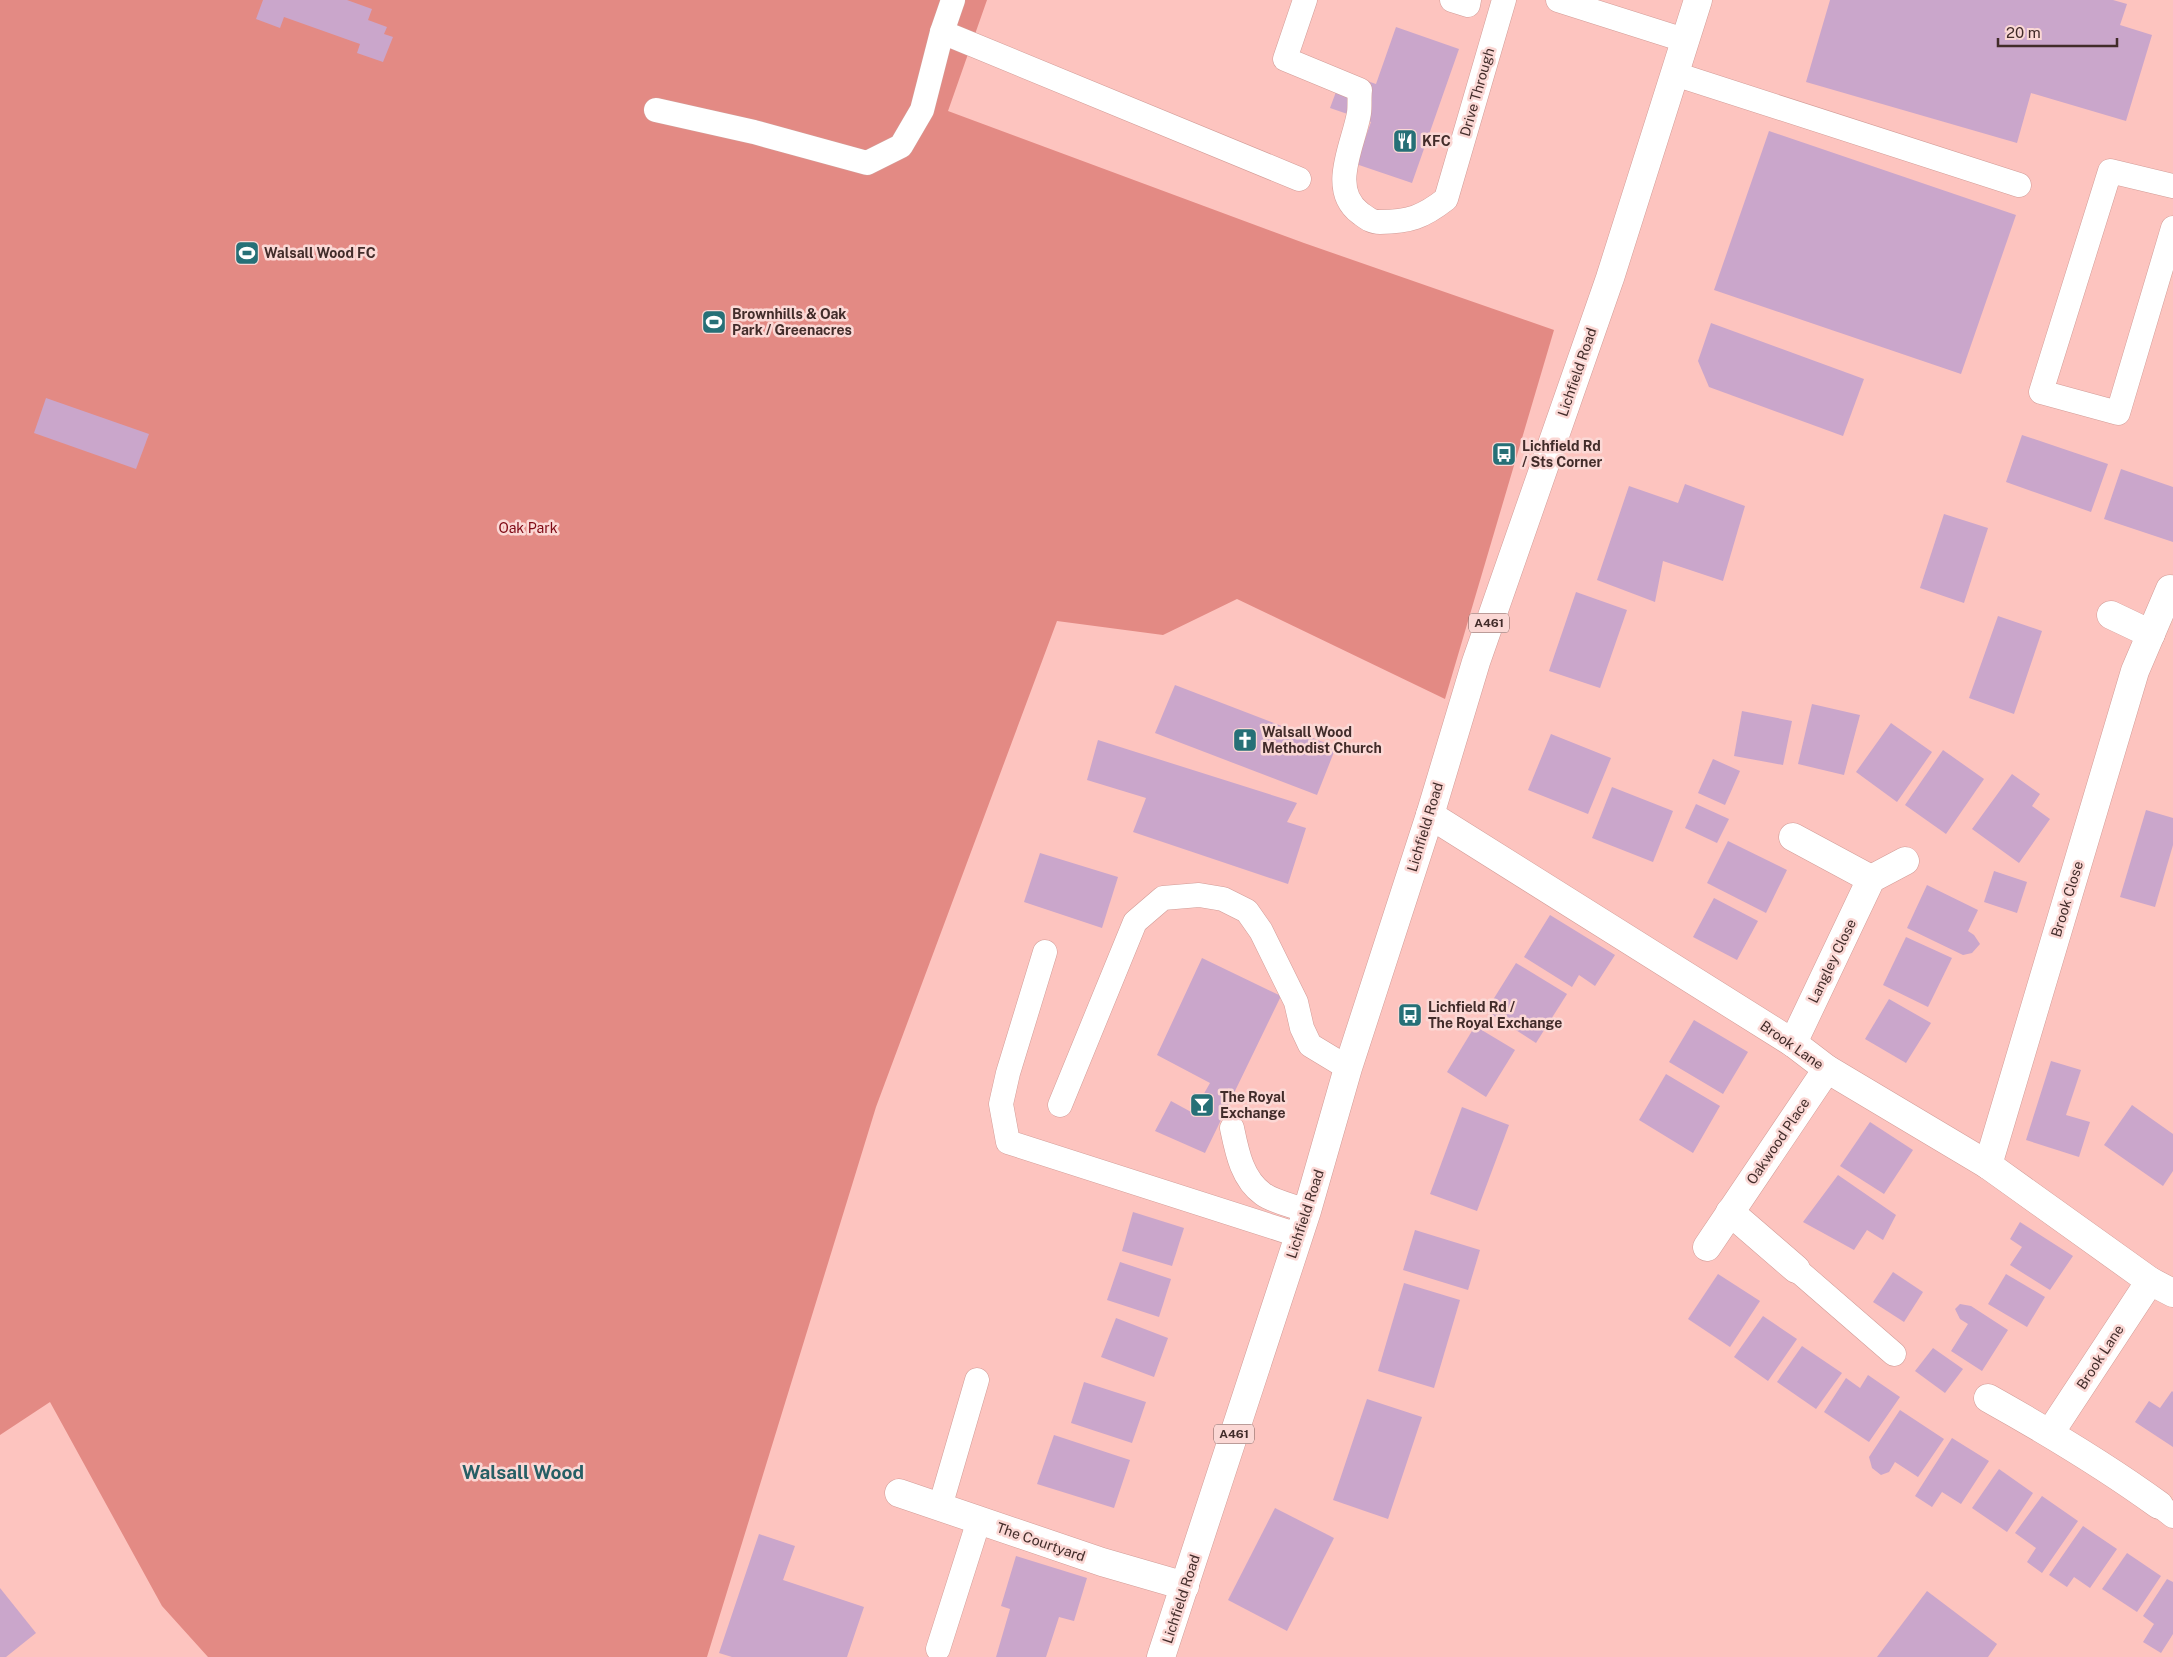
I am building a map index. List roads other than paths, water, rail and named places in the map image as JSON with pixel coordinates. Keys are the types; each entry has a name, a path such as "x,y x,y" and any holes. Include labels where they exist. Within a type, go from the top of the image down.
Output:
{"main road":[{"name":"Lichfield Road","path":"1161,1657 1303,1223 1348,1068 1430,815 1476,662 1610,278 1698,0"},
{"name":"Brook Close","path":"1988,1165 2135,671 2170,589"},
{"path":"2111,615 2151,634"},
{"name":"Brook Lane","path":"1430,815 1793,1043 1827,1069 1988,1165 2161,1287 2050,1433"},
{"path":"1793,837 1872,879 1905,861"},
{"name":"Langley Close","path":"1793,1043 1872,879"},
{"name":"Oakwood Place","path":"1707,1247 1827,1069"},
{"path":"1730,1212 1796,1268"},
{"path":"1988,1398 2050,1433 2124,1479 2166,1510"},
{"name":"The Courtyard","path":"899,1493 1102,1562 1185,1586"}],"lane":[{"path":"656,110 754,132 867,163 901,146 922,110 942,32 953,0"},
{"name":"Drive Through","path":"1305,0 1285,59 1360,90 1359,112 1346,161 1344,188 1352,207 1372,222 1399,222 1428,213 1446,199 1504,0"},
{"path":"1452,0 1468,5 1469,0"},
{"path":"1558,0 1684,40"},
{"path":"942,32 1299,179"},
{"path":"1675,74 2019,184"},
{"path":"2173,186 2110,170 2041,392 2118,413 2173,228"},
{"path":"1060,1105 1134,922 1163,898 1199,894 1223,899 1247,911 1261,930 1291,993 1302,1028 1310,1045 1348,1068"},
{"path":"1044,952 1008,1072 1001,1104 1008,1142 1303,1223"},
{"path":"1232,1128 1239,1160 1249,1180 1264,1195 1303,1223"},
{"path":"1796,1268 1894,1354"},
{"path":"940,1507 977,1380"},
{"path":"938,1649 978,1520"}],"place":[{"name":"KFC","path":"1405,141"},
{"name":"Walsall Wood FC","path":"247,253"},
{"name":"Brownhills & Oak Park / Greenacres","path":"714,322"},
{"name":"Lichfield Rd / Sts Corner","path":"1504,454"},
{"name":"Walsall Wood Methodist Church","path":"1245,740"},
{"name":"Lichfield Rd / The Royal Exchange","path":"1410,1015"},
{"name":"The Royal Exchange","path":"1202,1105"}],"district":[{"name":"Walsall Wood","path":"523,1472"}],"park label":[{"name":"Oak Park","path":"528,528"}]}
